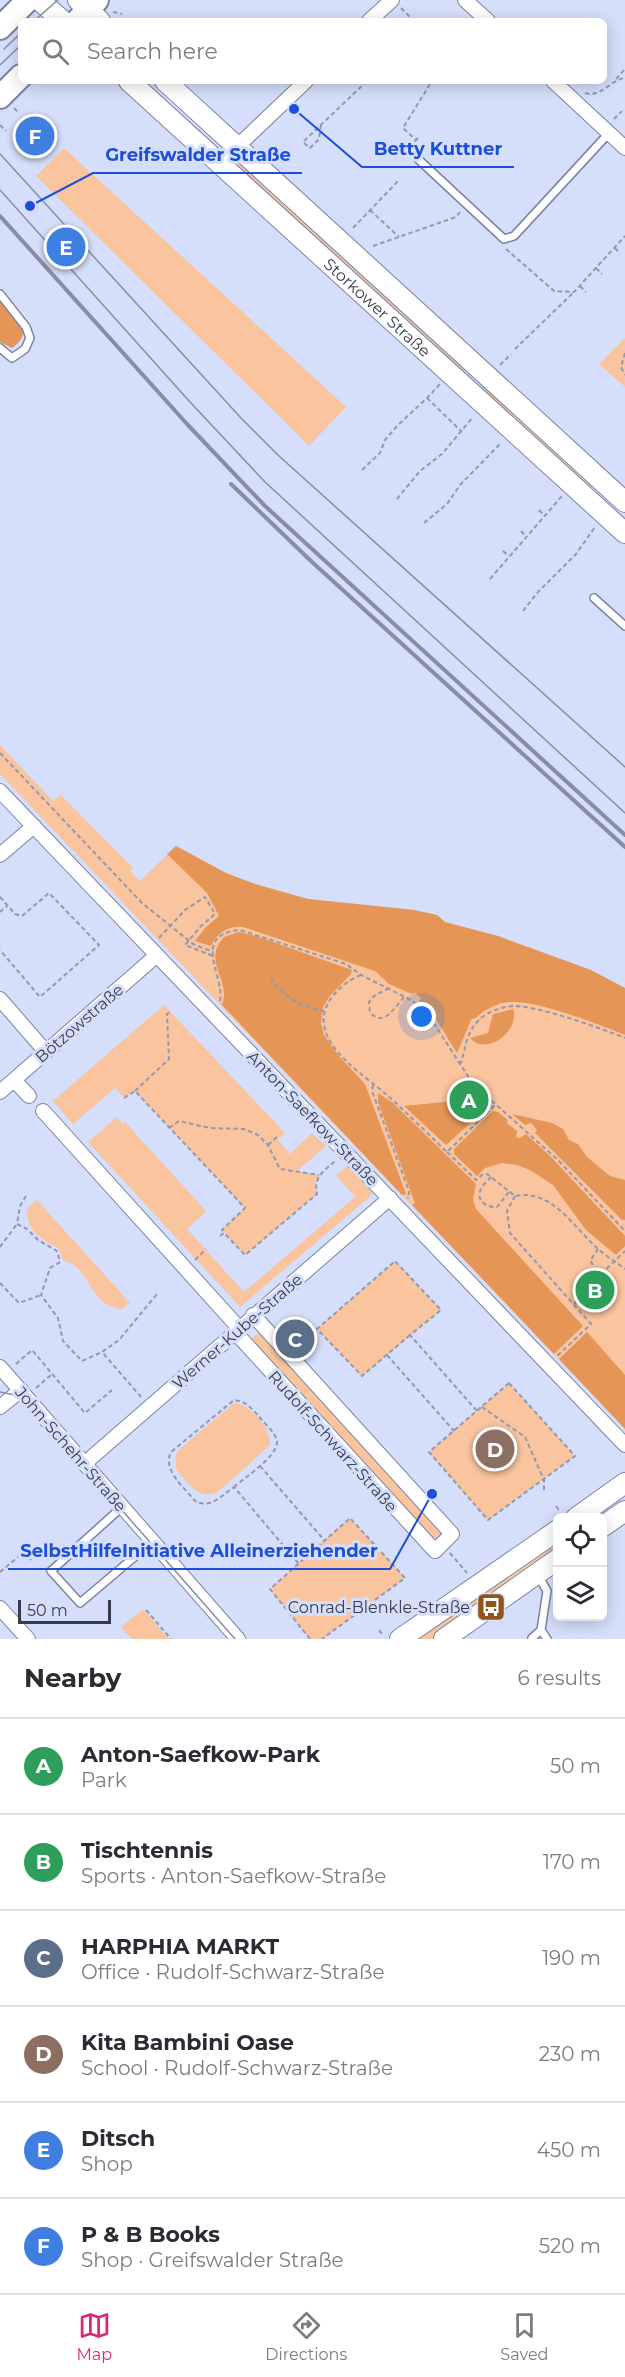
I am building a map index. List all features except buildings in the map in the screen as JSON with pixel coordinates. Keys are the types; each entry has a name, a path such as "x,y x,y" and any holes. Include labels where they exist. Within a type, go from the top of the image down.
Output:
{"main road":[{"path":"0,28 28,0"},
{"path":"6,102 18,81"}],"street":[{"path":"39,0 60,18"},
{"path":"372,18 392,0"},
{"path":"465,0 485,18"},
{"name":"Storkower Straße","path":"132,84 220,163 474,381 625,502"},
{"name":"Storkower Straße","path":"168,84 237,147 625,533"},
{"path":"220,163 303,84"},
{"path":"556,84 625,148"},
{"name":"Anton-Saefkow-Straße","path":"0,791 625,1445"},
{"path":"0,855 34,826"},
{"name":"Bötzowstraße","path":"0,1092 157,955"},
{"path":"0,999 46,1052"},
{"path":"14,1080 29,1096"},
{"name":"Rudolf-Schwarz-Straße","path":"43,1111 435,1551 452,1534 253,1315"},
{"name":"Werner-Kube-Straße","path":"84,1464 390,1198"},
{"name":"John-Schehr-Straße","path":"0,1367 238,1639"},
{"path":"0,1407 21,1390"},
{"path":"569,1513 625,1483"},
{"path":"607,1524 625,1511"},
{"path":"391,1637 553,1533"},
{"path":"444,1639 553,1563"},
{"path":"0,1608 28,1639"}],"lane":[{"path":"418,159 504,239 514,236 609,134"},
{"path":"0,294 26,327 30,338 25,349 12,358 0,348"},
{"path":"594,598 625,627"},
{"path":"122,1507 51,1571 80,1603 152,1542"},
{"path":"532,1638 541,1630 547,1591 537,1574"},
{"path":"541,1630 548,1639"}],"path":[{"path":"392,0 411,18"},
{"path":"92,10 122,14"},
{"path":"579,92 590,95 602,91 625,69"},
{"path":"616,79 625,78"},
{"path":"321,125 319,139 310,148 303,142 364,84"},
{"path":"418,138 416,140 403,128 430,84"},
{"path":"6,102 19,113"},
{"path":"0,125 6,131"},
{"path":"353,228 399,180"},
{"path":"370,210 399,237"},
{"path":"373,246 456,217 462,210"},
{"path":"515,349 574,292 625,237"},
{"path":"504,239 504,248 542,282 554,291 574,292"},
{"path":"615,248 620,254"},
{"path":"596,268 602,274"},
{"path":"579,286 586,292"},
{"path":"502,364 511,354"},
{"path":"625,354 621,367 625,375"},
{"path":"362,470 380,453 384,440 440,383"},
{"path":"427,398 462,432"},
{"path":"397,500 420,471 442,454 475,415"},
{"path":"424,523 447,504 460,485 503,441"},
{"path":"490,579 562,496"},
{"path":"539,510 545,516"},
{"path":"523,611 538,592 576,554 595,526"},
{"path":"521,531 526,536"},
{"path":"503,551 509,556"},
{"path":"0,753 142,903 188,940 213,954"},
{"path":"0,897 15,915 22,916 49,893 99,945 40,997 0,950"},
{"path":"157,939 185,910 205,897 215,914 185,945 213,954"},
{"path":"0,912 7,906"},
{"path":"220,1001 221,989 215,974 213,954 217,941 227,932 240,930 346,964 361,975 405,996 413,1001 435,1025 473,1084 558,1160 625,1231"},
{"path":"361,975 352,978 334,994 325,1011 323,1022 326,1035 353,1068 384,1093 476,1180 483,1174 487,1174 515,1196 533,1195 546,1199 598,1249 625,1269"},
{"path":"271,978 275,985 293,1000 325,1011"},
{"path":"389,988 374,996 369,1002 369,1010 375,1017 388,1017 405,996"},
{"path":"460,1066 469,1034 475,1024 482,1016 503,1007 524,1007 599,1028 625,1038"},
{"path":"124,1098 135,1091 169,1059 167,1014 170,1012"},
{"path":"373,1085 372,1092 409,1191 408,1199"},
{"path":"135,1091 245,1208 222,1230 245,1255 317,1194 315,1185 319,1175 341,1157"},
{"path":"447,1152 495,1105"},
{"path":"169,1128 179,1121 210,1128 244,1129 258,1135 268,1145 280,1169 319,1175"},
{"path":"268,1145 279,1135"},
{"path":"492,1177 480,1190 480,1198 484,1204 497,1207 509,1192"},
{"path":"0,1247 17,1224 20,1206 26,1196"},
{"path":"515,1196 507,1211 510,1233 591,1324 554,1358"},
{"path":"17,1224 57,1251 60,1262 50,1268 41,1295"},
{"path":"220,1236 224,1233"},
{"path":"192,1262 206,1249"},
{"path":"598,1249 590,1261 601,1274"},
{"path":"574,1304 625,1251"},
{"path":"395,1261 441,1310 410,1335 362,1376 316,1329 395,1261"},
{"path":"0,1283 19,1303 41,1295"},
{"path":"41,1295 58,1318 63,1341 82,1361 102,1352 119,1340 157,1294"},
{"path":"410,1335 477,1411"},
{"path":"16,1364 32,1350 86,1413 112,1390"},
{"path":"102,1352 141,1397"},
{"path":"387,1355 454,1431"},
{"path":"36,1388 52,1374"},
{"path":"509,1383 575,1456 488,1520 429,1452 477,1411 509,1383"},
{"path":"234,1400 243,1401 249,1406 274,1435 276,1448 260,1466 234,1486 212,1503 200,1503 170,1469 168,1459 171,1452 234,1400"},
{"path":"482,1407 525,1437 544,1480 544,1490"},
{"path":"260,1466 325,1541"},
{"path":"234,1486 299,1564"},
{"path":"556,1506 566,1513"},
{"path":"310,1639 270,1589 350,1518 405,1578 364,1608"},
{"path":"443,1544 467,1573"},
{"path":"0,1572 24,1552 32,1561"},
{"path":"322,1639 366,1606 364,1608 368,1613"},
{"path":"146,1610 171,1639"},
{"path":"379,1630 391,1637"}],"shaded area":[{"path":"64,148 346,407 309,446 36,176"},
{"path":"243,159 470,366 462,374 235,167"},
{"path":"0,301 22,327 21,339 12,348 0,342"},
{"path":"625,338 625,387 599,364"},
{"path":"489,382 597,480 588,491 480,392"},
{"path":"0,745 53,801 61,795 133,868 130,871 140,881 176,846 226,873 308,899 414,910 437,915 445,922 498,936 591,970 625,988 625,1429 0,774"},
{"path":"176,846 226,873 255,884 308,899 414,910 437,915 445,922 498,936 591,970 625,988 625,1035 552,1009 507,1002 491,1007 474,1019 472,1018 457,1053 434,1016 419,1001 421,998 415,993 412,994 389,984 375,971 243,927 233,927 224,931 216,937 211,946 195,941 219,916 207,893 167,854"},
{"path":"239,932 352,970 323,1007 321,1023 324,1035 339,1056 365,1084 406,1194 402,1195 222,1005 223,987 215,955 224,937"},
{"path":"164,1005 285,1133 278,1140 290,1154 312,1133 326,1146 297,1171 319,1175 315,1185 317,1194 245,1255 222,1230 245,1208 135,1091 124,1098 115,1088 73,1124 53,1101"},
{"path":"513,1009 514,1017 508,1032 494,1043 485,1045 470,1038 488,1033 493,1014"},
{"path":"475,1092 488,1104 487,1108 446,1145 404,1106 454,1101"},
{"path":"378,1093 393,1103 476,1184 473,1199 476,1209 583,1326 554,1354 412,1205 415,1203 378,1102"},
{"path":"493,1111 508,1120 507,1123 517,1131 516,1137 520,1138 526,1134 551,1157 625,1236 625,1246 616,1255 586,1230 553,1185 530,1170 502,1163 485,1168 477,1176 454,1154 454,1149"},
{"path":"512,1114 552,1123 563,1129 569,1140 578,1144 587,1157 610,1176 625,1180 625,1220 622,1220 535,1133 537,1130 531,1123 525,1125"},
{"path":"117,1117 123,1124 125,1122 206,1211 187,1229 244,1292 355,1197 336,1175 349,1164 373,1194 240,1307 88,1142"},
{"path":"37,1200 130,1303 120,1310 103,1302 80,1270 63,1261 59,1249 32,1229 27,1208"},
{"path":"395,1261 441,1310 362,1376 317,1329"},
{"path":"260,1332 442,1532 434,1542 250,1340"},
{"path":"587,1332 625,1375 625,1429 559,1359"},
{"path":"509,1383 575,1456 488,1520 429,1452"},
{"path":"234,1403 247,1407 259,1418 270,1439 270,1445 218,1492 205,1494 199,1492 189,1485 176,1469 176,1455"},
{"path":"350,1518 405,1578 322,1639 310,1639 270,1589"},
{"path":"553,1545 553,1554 434,1639 419,1639"},
{"path":"143,1609 169,1639 132,1639 121,1627"}],"tram line":[{"path":"37,18 58,0"},
{"path":"4,49 18,36"},
{"path":"0,65 18,48"},
{"path":"0,154 241,418 279,456 625,767"},
{"path":"0,190 265,482 625,813"},
{"path":"0,1392 15,1395 26,1401 235,1639"}],"railway":[{"path":"0,216 187,424 265,506 625,835"},
{"path":"231,484 312,562 625,847"}],"place":[{"name":"Betty Kuttner","path":"294,109"},
{"name":"P & B Books","path":"35,136"},
{"name":"Greifswalder Straße","path":"30,206"},
{"name":"Ditsch","path":"66,247"},
{"name":"Anton-Saefkow-Park","path":"469,1100"},
{"name":"Tischtennis","path":"595,1290"},
{"name":"HARPHIA MARKT","path":"295,1339"},
{"name":"Kita Bambini Oase","path":"495,1449"},
{"name":"SelbstHilfeInitiative Alleinerziehender","path":"432,1494"},
{"name":"Conrad-Blenkle-Straße","path":"491,1607"}]}
